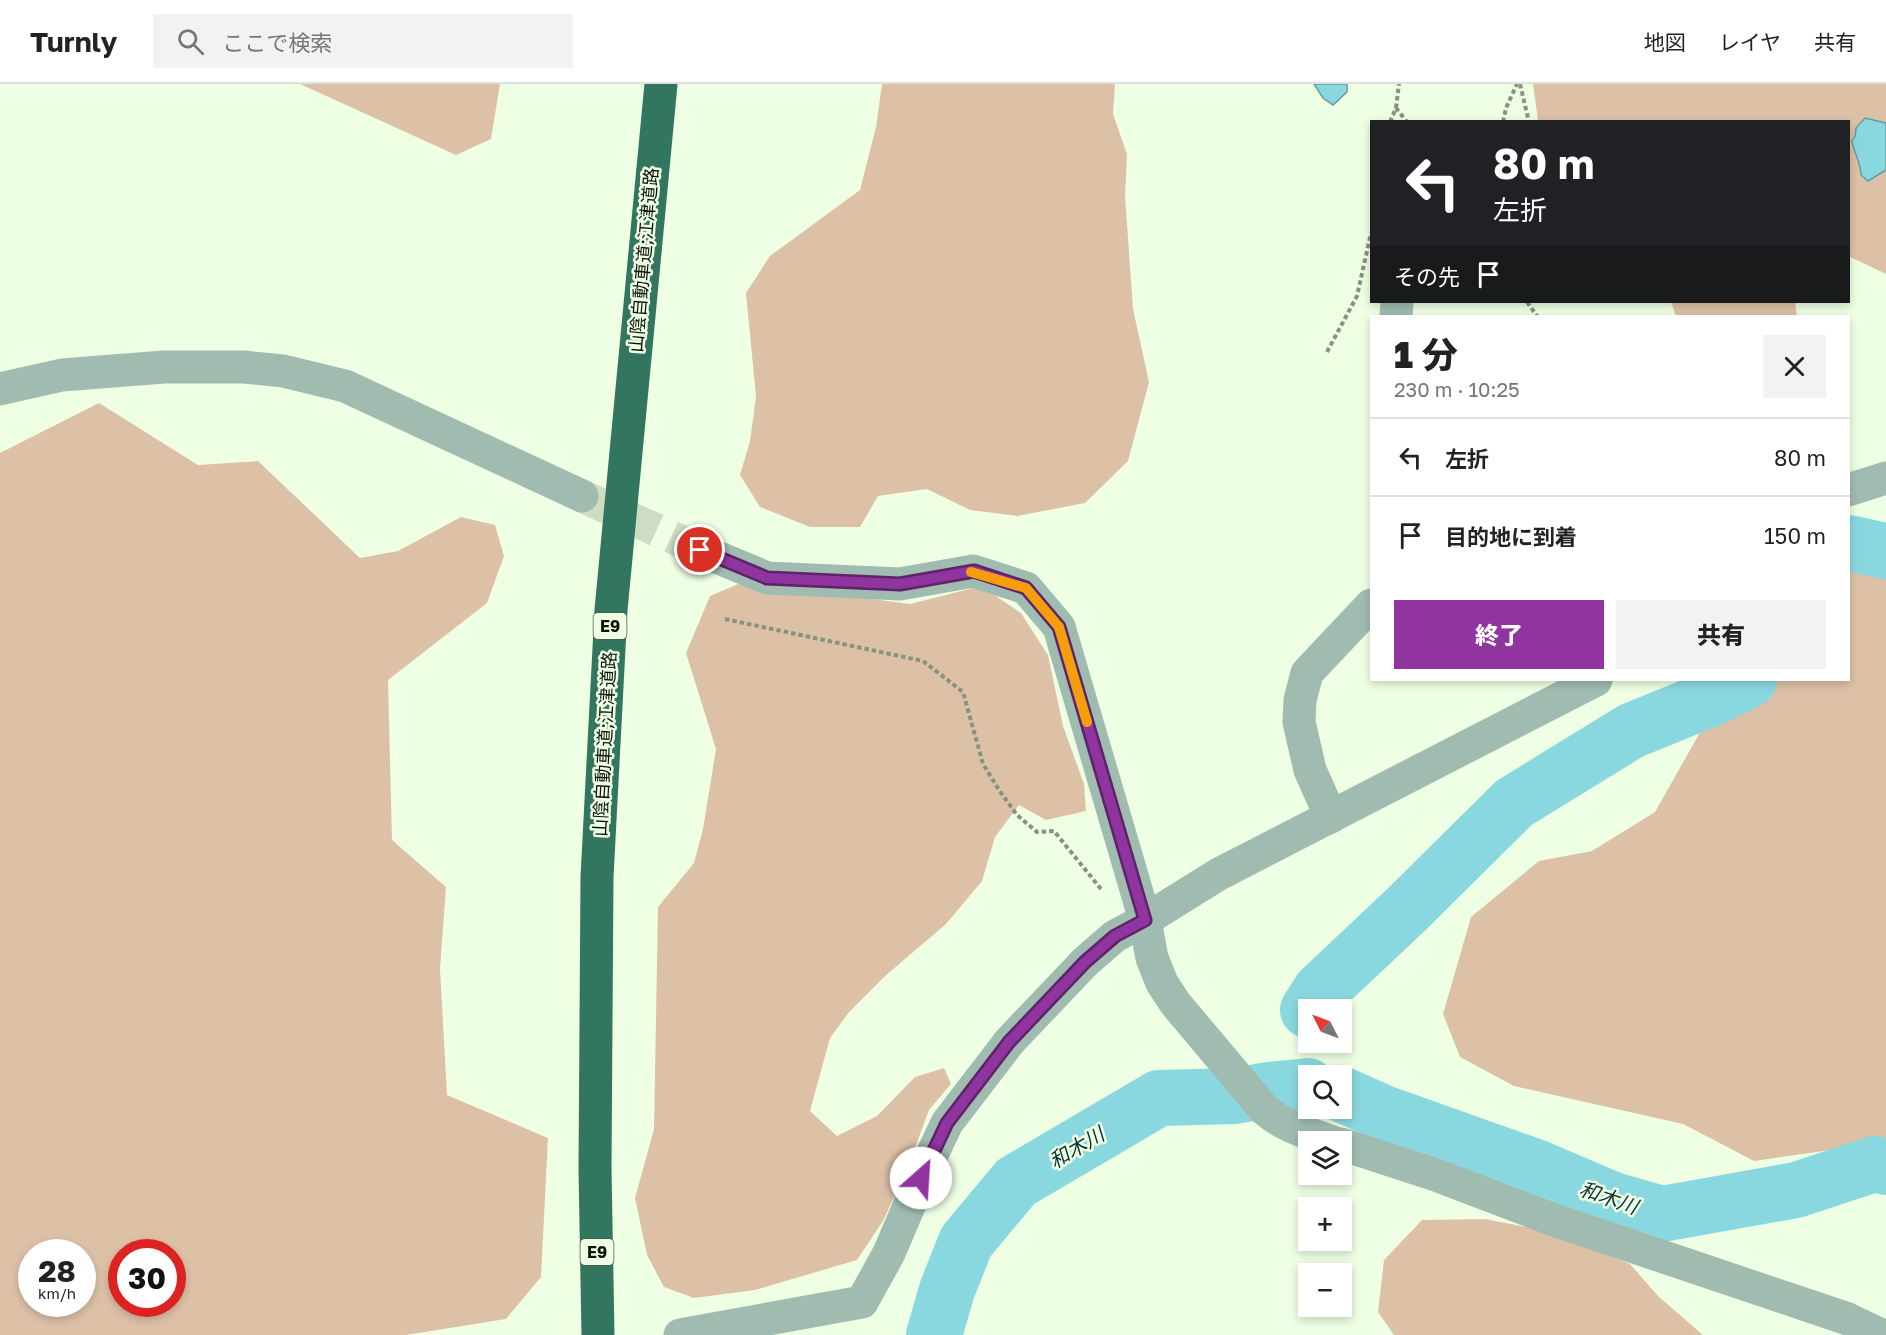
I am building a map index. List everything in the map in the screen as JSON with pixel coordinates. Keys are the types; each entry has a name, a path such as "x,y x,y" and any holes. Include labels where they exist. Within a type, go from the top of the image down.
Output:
{"highway":[{"name":"山陰自動車道;江津道路","path":"598,1335 595,1169 597,878 610,610 661,84"}],"street":[{"path":"0,389 62,375 164,367 244,367 283,371 345,386 582,496"},
{"path":"1850,489 1886,478"},
{"path":"700,550 767,578 900,584 974,571 1026,588 1059,627 1145,920 1152,958 1162,983 1175,1003 1264,1109 1278,1121 1300,1131"},
{"path":"1331,817 1310,770 1299,722 1300,700 1307,673 1370,606"},
{"path":"680,1335 862,1302 889,1253 947,1123 1009,1042 1085,962 1115,936 1218,874 1594,681"},
{"path":"1352,1148 1436,1175 1554,1220 1848,1319 1881,1335"}],"path":[{"path":"1391,120 1396,108 1399,84"},
{"path":"1503,120 1506,108 1518,84"},
{"path":"1518,84 1528,120"},
{"path":"1396,108 1405,120"},
{"path":"1327,352 1357,296 1370,238"},
{"path":"1528,303 1537,315"},
{"path":"725,619 923,661 963,692 983,764 999,790 1017,815 1037,831 1054,831 1101,889 1115,936"}],"shaded area":[{"path":"300,84 500,84 491,139 456,155"},
{"path":"882,84 1115,84 1113,114 1127,154 1125,195 1133,309 1149,382 1128,461 1085,503 1017,516 970,510 927,489 878,496 860,527 810,527 760,507 740,475 750,441 756,397 746,293 770,256 860,190 876,127"},
{"path":"1533,84 1886,84 1886,274 1850,257 1850,120 1538,120"},
{"path":"1671,303 1795,303 1797,315 1676,315"},
{"path":"99,403 198,465 258,461 360,558 398,551 461,517 495,525 504,556 487,603 388,680 392,840 446,887 440,969 447,1095 548,1138 541,1277 506,1319 406,1335 0,1335 0,453"},
{"path":"1886,523 1886,1142 1754,1161 1683,1124 1514,1086 1460,1057 1443,1014 1471,917 1539,861 1592,851 1655,812 1707,720 1738,681 1850,681 1850,550"},
{"path":"743,582 910,604 981,586 1021,613 1048,655 1063,726 1084,784 1086,811 1046,820 1019,805 995,837 982,881 946,924 884,977 849,1012 830,1038 810,1111 837,1136 877,1116 915,1077 944,1068 951,1084 929,1110 907,1169 883,1221 857,1260 755,1290 694,1298 664,1287 647,1255 635,1198 654,1129 658,907 694,863 703,829 716,749 686,653 710,596"},
{"path":"1485,1219 1557,1233 1630,1264 1658,1296 1703,1335 1394,1335 1378,1312 1384,1260 1422,1220"}],"water":[{"path":"1314,84 1347,84 1347,92 1333,105 1323,98"},
{"path":"1865,118 1886,123 1886,170 1868,181 1861,175 1852,140 1855,137 1856,128"}],"waterway":[{"path":"1850,543 1886,551"},
{"path":"1315,999 1320,991 1514,803 1631,731 1747,681"},
{"name":"和木川","path":"934,1335 947,1290 966,1242 1016,1182 1159,1098 1235,1096 1298,1087"},
{"name":"和木川","path":"1352,1099 1386,1114 1538,1168 1613,1200 1662,1214 1796,1190 1875,1164 1886,1167"}],"tunnel":[{"path":"582,496 700,550"}],"slow traffic":[{"path":"971,572 1026,588 1059,627 1087,722"}],"route":[{"path":"700,550 767,578 900,584 974,571 1026,588 1059,627 1145,920 1115,936 1085,962 1009,1042 947,1123 921,1178"}]}
